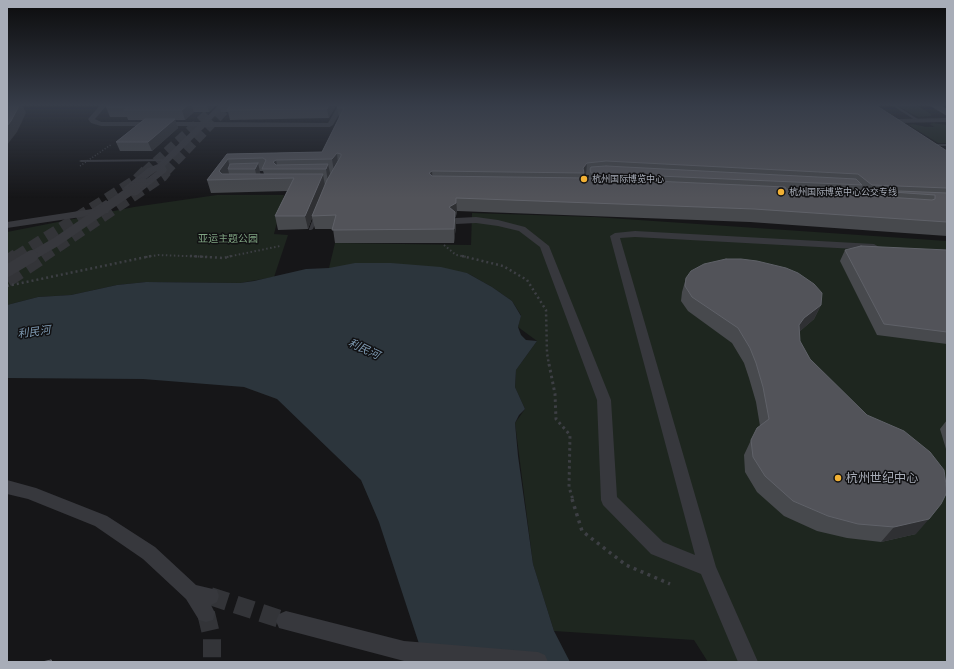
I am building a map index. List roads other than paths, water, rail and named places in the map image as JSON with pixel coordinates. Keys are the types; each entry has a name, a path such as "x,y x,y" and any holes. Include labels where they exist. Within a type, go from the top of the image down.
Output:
{"street":[{"path":"7,225 72,216 95,211 118,196 151,170 164,163 193,135"},
{"path":"927,143 941,152"},
{"path":"7,271 56,242 143,182"},
{"path":"456,222 476,220 498,223 522,229 544,246 604,400 609,500 657,548 707,568"},
{"path":"748,662 707,568 615,236 635,234 885,248"},
{"path":"7,487 30,493 101,521 149,553 192,592 208,604"},
{"path":"286,621 404,651 538,662"}],"lane":[{"path":"927,143 947,145"},
{"path":"81,161 164,163"},
{"path":"311,229 317,214"}],"water":[{"name":"利民河","path":"355,263 391,263 441,267 467,273 492,287 512,301 521,316 518,327 521,335 526,340 537,341 516,370 515,387 525,409 519,415 515,423 518,456 533,564 554,631 570,662 425,662 379,522 361,480 277,399 244,387 143,379 7,378 7,305 38,297 71,295 117,285 146,282 240,283 306,269 329,268"}],"tunnel":[{"path":"145,172 185,135"},
{"path":"165,172 200,135"},
{"path":"42,257 162,176 166,171"},
{"path":"16,257 137,180 145,172"},
{"path":"7,263 17,256"},
{"path":"7,280 43,256"},
{"path":"210,596 286,621"},
{"path":"206,613 212,638 212,662"}],"place":[{"name":"杭州国际博览中心","path":"584,179"},
{"name":"杭州国际博览中心公交专线","path":"781,192"},
{"name":"杭州世纪中心","path":"838,478"}],"park label":[{"name":"亚运主题公园","path":"228,239"}]}
